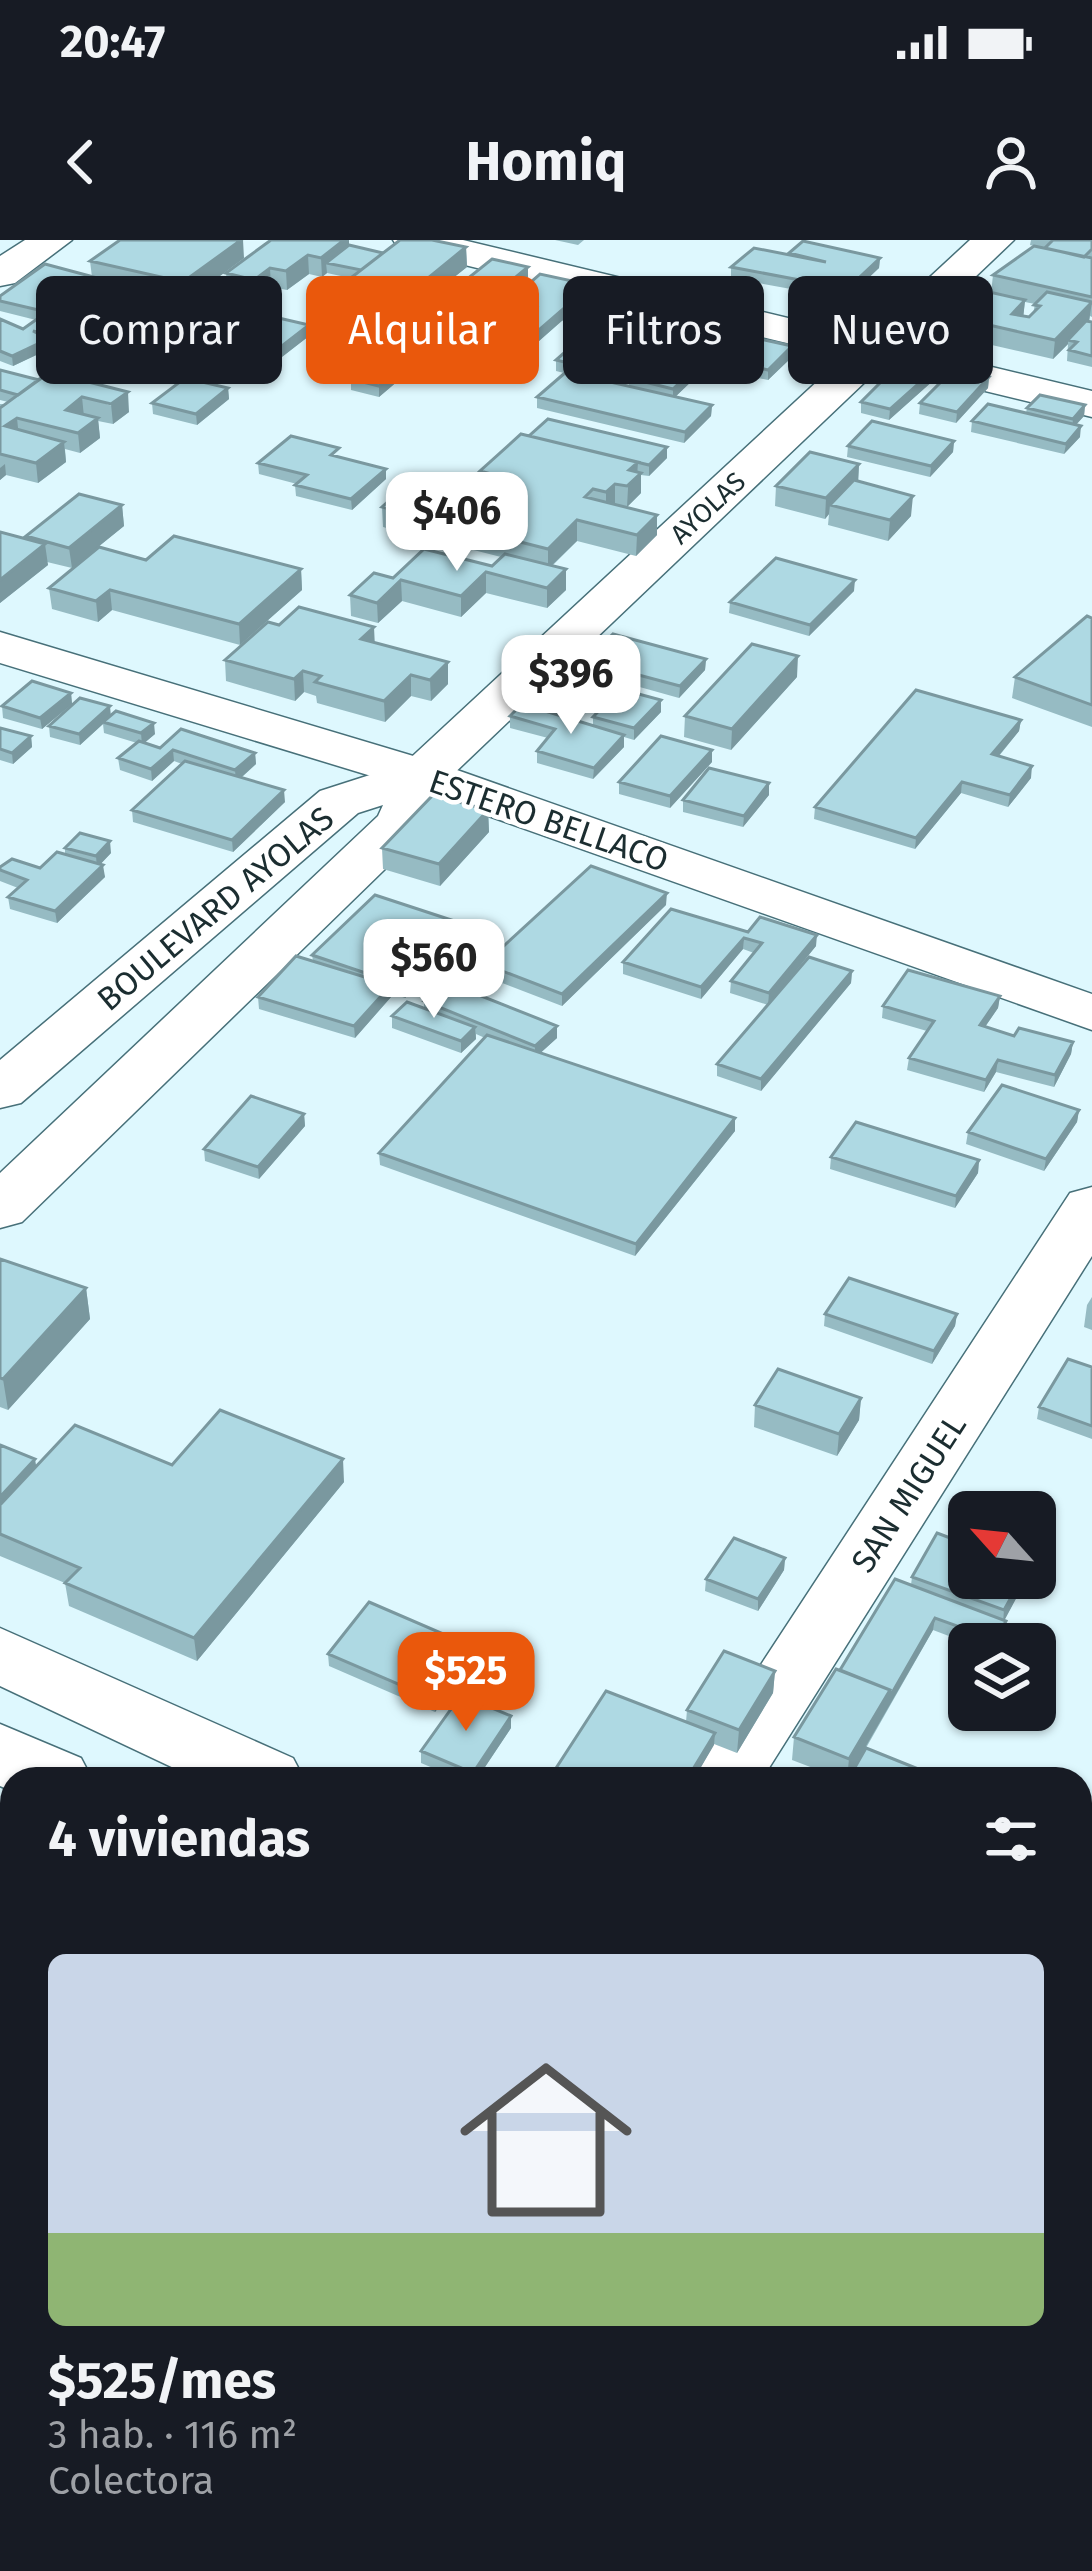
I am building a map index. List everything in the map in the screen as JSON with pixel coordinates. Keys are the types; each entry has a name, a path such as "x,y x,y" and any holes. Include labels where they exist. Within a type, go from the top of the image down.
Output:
{"main road":[{"path":"0,274 52,240"},
{"path":"413,240 788,332"},
{"name":"AYOLAS","path":"956,276 994,240"},
{"path":"993,381 1092,404"},
{"name":"AYOLAS","path":"422,775 841,384"},
{"name":"ESTERO BELLACO","path":"0,647 422,775 1092,1012"},
{"name":"BOULEVARD AYOLAS","path":"0,1090 339,802 422,775"},
{"name":"BOULEVARD AYOLAS","path":"0,1208 403,824 422,775"},
{"name":"SAN MIGUEL","path":"731,1767 1092,1207"},
{"path":"0,1655 241,1767"},
{"path":"0,1753 30,1767"}],"building":[{"path":"120,240 241,240 191,276 156,276 90,261"},
{"path":"271,240 344,240 321,258 308,255 286,271 270,268 259,276 226,273"},
{"path":"400,240 466,247 431,276 353,276"},
{"path":"1053,240 1092,240 1092,249 1084,257 1045,248"},
{"path":"803,241 880,258 861,276 788,278 731,267 754,248 826,262 789,253"},
{"path":"349,245 383,253 361,270 326,263"},
{"path":"1034,246 1092,258 1092,297 993,275"},
{"path":"492,259 528,267 517,276 471,276"},
{"path":"45,264 90,276 36,276 36,309 0,301 0,296"},
{"path":"540,274 563,279 563,309 539,330"},
{"path":"1047,292 1092,302 1055,340 993,326 993,293 1025,300 1012,314 1029,317"},
{"path":"0,319 23,329 36,320 36,345 12,356 0,351"},
{"path":"282,319 306,327 282,346"},
{"path":"1086,321 1092,322 1092,356 1069,350 1077,342 1068,340"},
{"path":"764,340 788,345 788,350 764,369"},
{"path":"0,370 36,379 18,395 0,390"},
{"path":"563,375 563,384 619,384 712,405 685,432 537,397"},
{"path":"36,382 96,384 128,392 111,404 82,397 66,410 98,418 78,433 17,418 5,426 64,442 36,463 0,454 0,408"},
{"path":"177,384 228,388 196,414 152,403"},
{"path":"879,384 918,384 890,409 861,402"},
{"path":"939,384 983,384 957,412 920,403"},
{"path":"1040,395 1085,405 1073,419 1027,408"},
{"path":"988,404 1081,426 1066,444 972,421"},
{"path":"548,419 667,447 649,465 529,436"},
{"path":"872,421 954,441 931,466 848,446"},
{"path":"521,434 638,462 629,470 641,473 627,486 615,484 606,492 593,489 585,497 657,515 637,535 577,520 548,549 382,507 408,484 480,502 506,478 480,471"},
{"path":"291,436 339,448 331,455 386,469 351,499 295,485 307,475 258,463"},
{"path":"810,452 859,464 826,498 776,486"},
{"path":"854,480 913,496 890,520 830,505"},
{"path":"79,494 122,505 69,548 26,536"},
{"path":"0,532 45,544 0,580"},
{"path":"174,536 301,569 239,624 110,590 96,601 49,588 99,547 146,560"},
{"path":"424,549 492,566 505,554 566,569 547,588 486,572 461,596 401,580 377,603 350,595 374,573 393,578"},
{"path":"776,558 855,580 810,625 730,602"},
{"path":"299,607 374,627 361,639 448,662 430,680 411,675 384,701 315,682 321,676 303,671 294,679 225,660 268,622 279,625"},
{"path":"1087,616 1092,618 1092,705 1015,677"},
{"path":"613,634 706,659 680,686 586,661"},
{"path":"752,644 798,656 732,729 685,716"},
{"path":"32,681 71,693 40,718 2,706"},
{"path":"620,689 661,700 634,728 593,717"},
{"path":"916,690 1021,720 992,754 1032,766 1010,795 962,782 916,838 815,807"},
{"path":"80,698 110,706 79,734 49,726"},
{"path":"522,704 624,735 594,768 537,751 555,729 510,716"},
{"path":"116,711 154,723 141,733 103,722"},
{"path":"0,728 31,736 12,753 0,749"},
{"path":"181,729 255,753 235,770 173,750 151,769 118,758 139,741 160,748"},
{"path":"661,736 712,750 670,796 619,782"},
{"path":"185,761 284,790 232,840 132,810"},
{"path":"709,768 769,783 744,816 683,800"},
{"path":"433,795 488,810 439,864 382,848"},
{"path":"80,833 110,841 96,856 65,848"},
{"path":"57,852 103,865 55,911 8,897 27,880 0,867 12,859 40,868"},
{"path":"591,866 667,893 562,994 484,964"},
{"path":"375,895 494,934 459,970 429,960 404,986 312,955"},
{"path":"671,909 748,932 760,917 817,935 769,993 731,981 762,943 744,938 701,987 623,962"},
{"path":"296,956 391,985 354,1026 258,997"},
{"path":"809,957 852,971 761,1079 717,1064"},
{"path":"908,970 1000,996 980,1025 1014,1036 1019,1028 1073,1042 1055,1075 998,1060 986,1080 909,1058 934,1021 883,1006"},
{"path":"446,982 557,1026 535,1046 424,1001"},
{"path":"407,1002 475,1027 461,1041 392,1016"},
{"path":"487,1035 735,1118 636,1244 379,1153"},
{"path":"1002,1085 1079,1110 1046,1159 968,1132"},
{"path":"251,1096 304,1114 258,1167 204,1149"},
{"path":"856,1122 979,1160 956,1196 831,1157"},
{"path":"0,1259 86,1288 3,1379 0,1378"},
{"path":"849,1278 957,1314 934,1351 825,1314"},
{"path":"1068,1359 1092,1367 1092,1426 1039,1407"},
{"path":"778,1369 861,1398 839,1434 755,1405"},
{"path":"220,1410 343,1459 194,1638 65,1583 80,1568 0,1534 0,1505 75,1425 172,1465"},
{"path":"0,1445 35,1459 0,1497"},
{"path":"937,1533 948,1537 948,1590 912,1577"},
{"path":"734,1538 785,1558 758,1599 706,1579"},
{"path":"895,1579 1006,1621 949,1623 935,1618 888,1700 890,1690 840,1670"},
{"path":"973,1599 1010,1599 1004,1610"},
{"path":"369,1602 476,1648 435,1700 328,1654"},
{"path":"724,1651 775,1671 739,1730 687,1710"},
{"path":"836,1669 890,1690 849,1759 794,1737"},
{"path":"606,1691 715,1733 694,1767 557,1767"},
{"path":"461,1695 511,1716 477,1767 459,1767 421,1751"},
{"path":"866,1748 913,1767 855,1767"}]}
